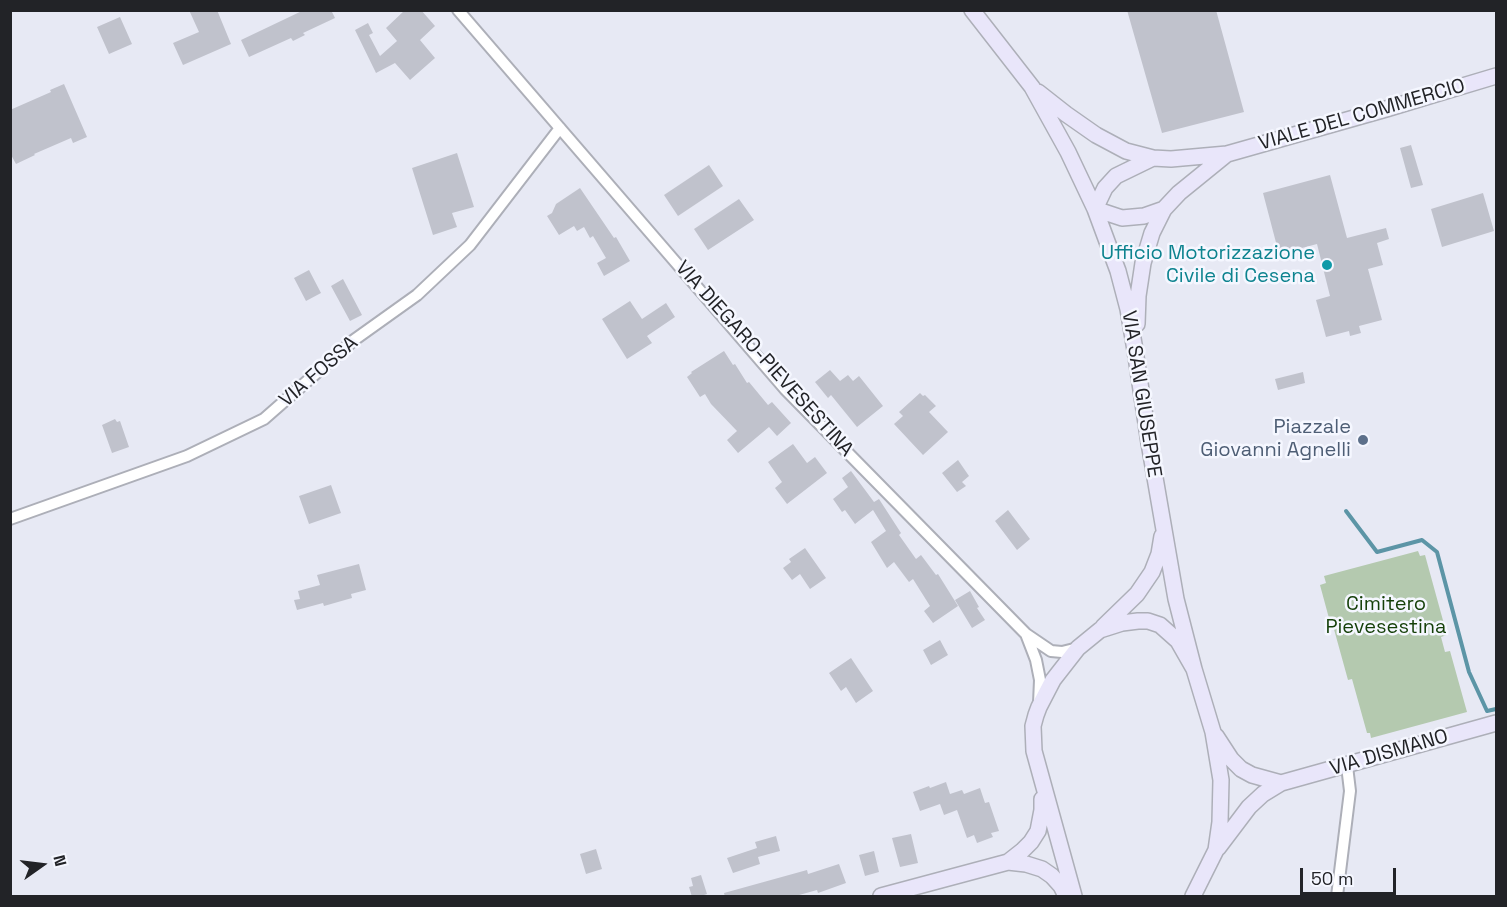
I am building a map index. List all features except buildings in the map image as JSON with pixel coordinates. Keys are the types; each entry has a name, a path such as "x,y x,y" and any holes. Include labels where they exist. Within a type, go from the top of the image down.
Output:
{"main road":[{"name":"VIA SAN GIUSEPPE","path":"972,10 1032,87 1068,152 1095,209 1118,271 1128,309 1176,598 1194,669"},
{"name":"VIALE DEL COMMERCIO","path":"1032,87 1096,135 1126,152 1153,158 1187,159 1227,154 1497,76"},
{"name":"VIALE DEL COMMERCIO","path":"1135,350 1138,296 1143,263 1152,232 1164,209 1179,193 1227,154"},
{"name":"VIALE DEL COMMERCIO","path":"1153,158 1116,176 1105,188 1095,209 1122,218 1143,216 1164,209"},
{"name":"VIA SAN GIUSEPPE","path":"1042,784 1033,736 1033,726 1039,707 1053,680 1078,648 1137,594 1152,572 1164,531"},
{"path":"1100,630 1122,622 1148,621 1160,625 1178,641 1194,669 1213,732 1221,780 1221,800 1216,850 1193,897"},
{"name":"VIA DISMANO","path":"1216,850 1249,807 1263,794 1281,783 1497,723"},
{"name":"VIA DISMANO","path":"1213,732 1231,759 1242,769 1252,775 1281,783"},
{"path":"1008,862 1031,842 1038,831 1042,810 1042,784"},
{"path":"1042,784 1074,897"},
{"path":"880,897 1008,862 1041,869 1061,886 1066,897"}],"street":[{"name":"VIA DIEGARO-PIEVESESTINA","path":"458,10 785,389 1026,634 1051,651 1062,652 1078,648"},
{"name":"VIA FOSSA","path":"10,519 187,456 264,419 354,340 417,295 470,245 560,128"},
{"name":"VIA DIEGARO-PIEVESESTINA","path":"1026,634 1036,660 1040,680 1039,707"},
{"path":"1337,897 1350,791 1347,766"}],"green space":[{"name":"Cimitero Pievesestina","path":"1418,551 1420,556 1425,555 1447,635 1441,637 1445,652 1450,651 1467,712 1371,738 1370,733 1367,733 1352,679 1348,680 1320,585 1326,583 1324,576"}],"waterway":[{"path":"1346,511 1377,552 1422,540 1437,552 1469,672 1487,711 1496,709"}],"place":[{"name":"Ufficio Motorizzazione Civile di Cesena","path":"1327,265"},
{"name":"Piazzale Giovanni Agnelli","path":"1363,440"}]}
